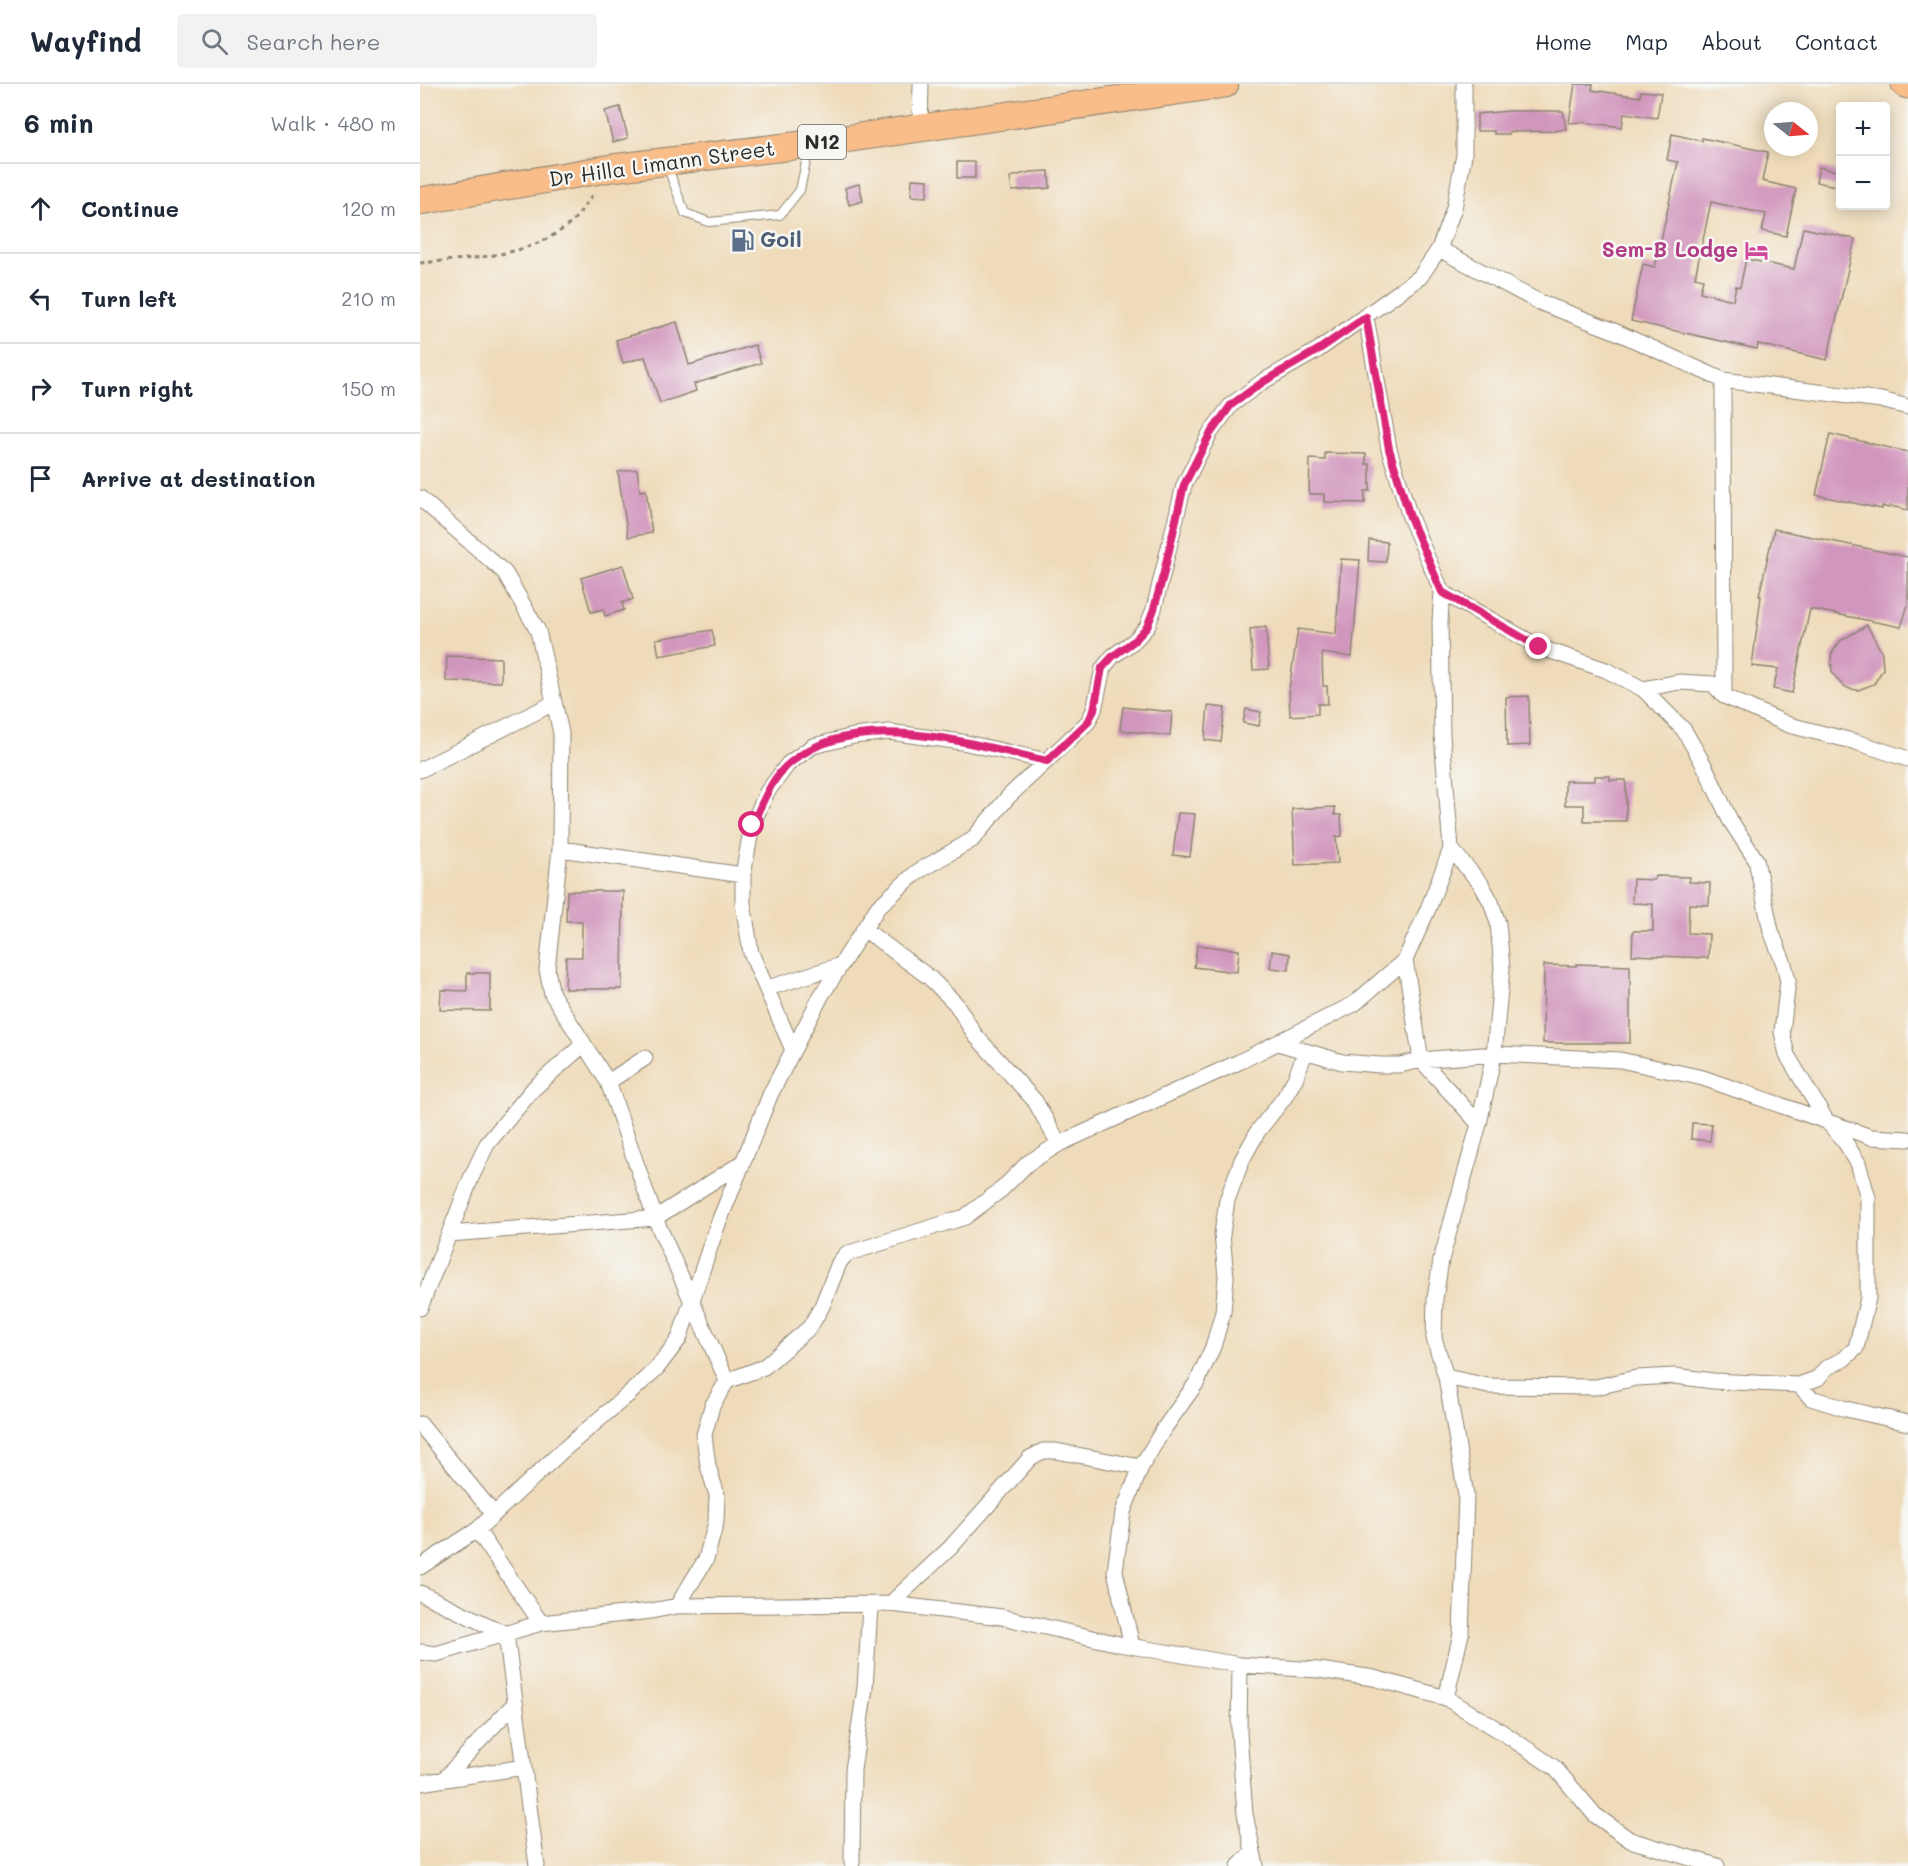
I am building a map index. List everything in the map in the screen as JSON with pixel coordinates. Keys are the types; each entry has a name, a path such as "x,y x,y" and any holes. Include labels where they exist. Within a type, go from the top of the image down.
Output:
{"highway":[{"name":"Dr Hilla Limann Street","path":"420,201 612,168 810,144 1225,84"}],"street":[{"path":"920,127 921,84"},
{"path":"420,1567 477,1530 493,1513 657,1368 679,1339 716,1229 771,1093 821,996 878,907 917,872 972,840 1009,796 1088,722 1094,710 1102,668 1147,627 1162,581 1184,485 1210,434 1231,405 1263,382 1318,350 1420,277 1439,249 1454,208 1464,155 1464,84"},
{"path":"1439,249 1539,302 1612,330 1723,380 1881,400 1908,407"},
{"path":"677,1606 706,1559 716,1522 717,1495 708,1466 704,1435 712,1406 727,1381 764,1367 810,1327 822,1306 839,1263 846,1254 965,1217 1002,1189 1028,1163 1059,1144 1278,1043 1354,1004 1405,960 1451,849 1442,735 1440,621 1442,592 1410,517 1389,449 1366,317"},
{"path":"1723,380 1724,696"},
{"path":"420,498 505,573 538,631 561,733 560,849 547,970 552,994 608,1082 655,1218 727,1381"},
{"path":"1442,592 1539,647 1605,670 1642,689 1684,730 1705,767 1730,820 1756,860 1771,931 1788,981 1782,1032 1787,1055 1826,1120 1845,1142 1858,1163 1868,1197 1868,1298 1856,1348 1844,1359 1826,1368 1818,1378 1799,1385 1713,1381 1675,1376 1636,1378 1596,1387 1488,1386 1446,1377"},
{"path":"1642,689 1679,682 1713,684 1724,696 1789,726 1856,742 1908,759"},
{"path":"420,770 554,703"},
{"path":"793,1050 752,952 743,903 742,875 752,825 767,792 788,764 813,746 854,736 889,732 962,742 1047,761"},
{"path":"560,849 742,875"},
{"path":"1446,1698 1461,1634 1466,1495 1446,1377 1434,1338 1435,1299 1441,1260 1479,1124 1494,1054 1502,968 1498,923 1481,884 1451,849"},
{"path":"864,929 930,978 956,1004 975,1035 1035,1101 1059,1144"},
{"path":"1405,960 1421,1060 1479,1124"},
{"path":"768,988 841,965"},
{"path":"1278,1043 1305,1053 1342,1062 1380,1065 1400,1065 1421,1060 1494,1054 1620,1060 1703,1078 1871,1137 1908,1139"},
{"path":"420,1308 487,1144 534,1088 584,1044"},
{"path":"1132,1646 1115,1571 1122,1512 1141,1467 1163,1430 1197,1382 1213,1347 1223,1312 1226,1277 1222,1234 1227,1200 1242,1160 1258,1131 1284,1098 1295,1079 1305,1053"},
{"path":"608,1082 645,1058"},
{"path":"449,1234 655,1218 742,1163"},
{"path":"1799,1385 1811,1398 1846,1409 1908,1423"},
{"path":"420,1424 493,1513"},
{"path":"890,1604 950,1548 1036,1454 1043,1451 1056,1451 1141,1467"},
{"path":"477,1530 541,1623"},
{"path":"420,1593 506,1634"},
{"path":"420,1652 436,1654 541,1623 677,1606 870,1606 890,1604 1002,1617 1132,1646 1240,1665 1319,1670 1374,1678 1446,1698 1505,1734 1555,1768 1595,1815 1630,1840 1717,1866"},
{"path":"849,1865 853,1770 865,1688 870,1606"},
{"path":"506,1634 537,1866"},
{"path":"1239,1866 1254,1859 1245,1814 1239,1733 1240,1665"},
{"path":"444,1779 515,1703"},
{"path":"420,1783 524,1767"}],"lane":[{"path":"666,162 685,213 709,222 780,215 800,190 810,144"}],"path":[{"path":"420,263 501,255 543,242 569,225 612,168"}],"building":[{"path":"1575,84 1593,84 1592,90 1640,97 1641,91 1661,93 1657,118 1624,113 1622,127 1582,122 1569,123"},
{"path":"620,107 628,138 613,142 605,111"},
{"path":"1509,111 1563,111 1566,129 1509,132 1509,134 1477,131 1477,114"},
{"path":"1672,134 1764,151 1764,156 1767,156 1762,181 1796,189 1786,236 1762,231 1766,214 1711,202 1695,277 1703,279 1700,292 1733,300 1736,286 1740,287 1746,259 1794,269 1803,228 1855,239 1827,360 1758,344 1757,349 1631,321 1643,264 1655,267 1678,162 1667,160"},
{"path":"957,162 975,162 975,178 957,178"},
{"path":"1819,167 1836,171 1836,186 1816,182"},
{"path":"1049,171 1050,188 1012,191 1010,177 1030,172"},
{"path":"912,179 928,180 927,197 911,196"},
{"path":"859,184 863,201 849,205 845,188"},
{"path":"677,322 689,365 755,345 761,363 694,384 696,391 660,403 645,357 623,363 616,340"},
{"path":"1830,434 1908,452 1908,510 1890,506 1889,508 1882,506 1882,509 1816,495"},
{"path":"1325,453 1366,454 1366,464 1370,464 1370,491 1365,491 1365,503 1324,502 1324,494 1309,494 1310,459 1325,460"},
{"path":"637,469 640,491 646,490 652,533 628,537 618,472"},
{"path":"1774,529 1908,557 1908,605 1901,627 1810,609 1792,693 1773,689 1778,669 1752,666 1761,596 1759,596"},
{"path":"1369,540 1387,542 1386,562 1368,561"},
{"path":"1341,559 1360,560 1352,657 1322,653 1323,686 1327,686 1328,704 1318,704 1318,714 1290,716 1289,689 1298,629 1336,634"},
{"path":"623,565 633,599 622,603 624,610 605,616 603,609 591,612 581,578"},
{"path":"1867,625 1882,653 1883,669 1874,684 1858,690 1850,689 1842,685 1832,672 1831,655 1840,641"},
{"path":"1266,627 1269,669 1253,670 1250,629"},
{"path":"712,630 715,646 659,656 656,639"},
{"path":"447,656 501,658 501,682 446,681"},
{"path":"1529,696 1530,745 1507,746 1506,697"},
{"path":"1208,706 1225,708 1221,742 1205,740"},
{"path":"1123,707 1172,712 1170,736 1120,730"},
{"path":"1246,709 1261,712 1259,726 1243,723"},
{"path":"1595,776 1610,776 1610,780 1626,780 1626,821 1584,821 1584,805 1565,805 1565,781 1595,781"},
{"path":"1335,807 1335,815 1341,815 1342,836 1336,837 1338,863 1295,865 1292,809"},
{"path":"1178,813 1195,814 1190,857 1173,855"},
{"path":"1655,876 1690,877 1689,882 1710,883 1709,905 1689,904 1688,933 1709,934 1708,958 1632,955 1633,931 1653,931 1653,904 1632,903 1633,879 1654,880"},
{"path":"567,891 623,891 622,989 565,989 566,957 582,957 582,921 566,921"},
{"path":"1197,945 1239,950 1237,972 1194,967"},
{"path":"1272,951 1290,954 1289,970 1270,968"},
{"path":"1576,964 1630,966 1630,1043 1543,1043 1544,965 1576,966"},
{"path":"467,973 490,973 490,1011 440,1010 441,990 467,991"},
{"path":"1692,1123 1712,1124 1710,1141 1691,1139"}],"place":[{"name":"Goil","path":"742,240"},
{"name":"Sem-B Lodge","path":"1756,250"}],"route":[{"path":"752,825 767,792 788,764 813,746 854,736 889,732 922,735 1047,761 1088,722 1094,710 1102,668 1147,627 1164,572 1184,485 1210,434 1231,405 1366,317 1389,449 1410,517 1442,592 1539,647"}]}
